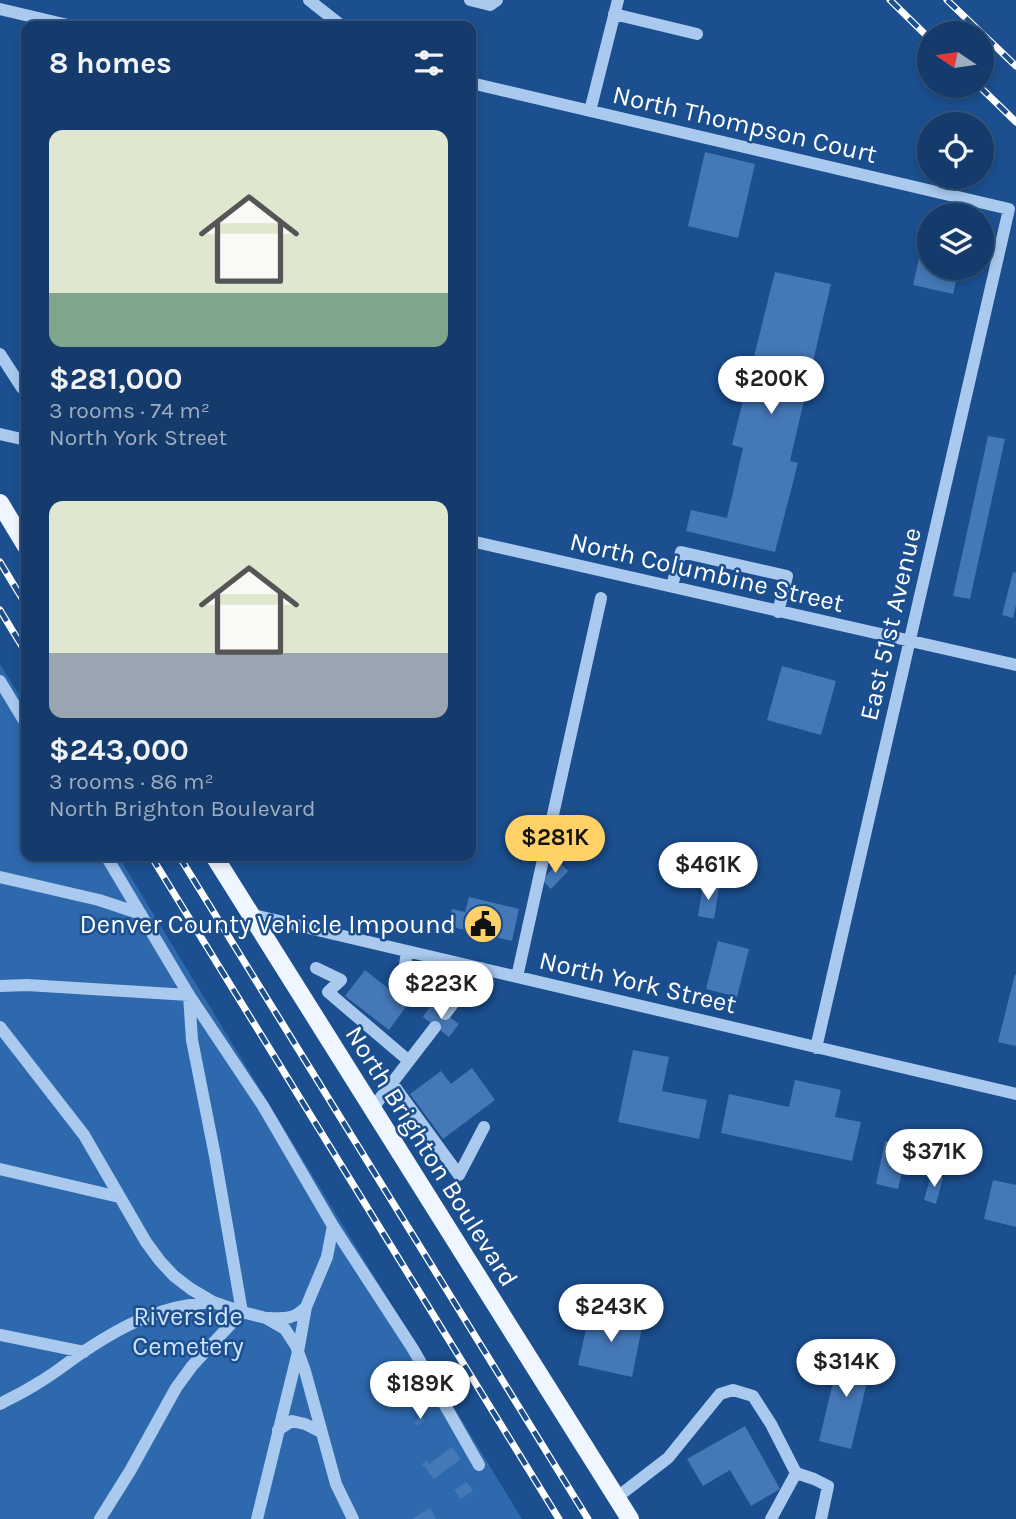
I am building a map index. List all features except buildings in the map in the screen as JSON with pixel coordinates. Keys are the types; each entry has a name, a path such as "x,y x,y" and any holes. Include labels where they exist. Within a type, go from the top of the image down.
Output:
{"main road":[{"path":"0,503 21,538"},
{"name":"North Brighton Boulevard","path":"217,861 629,1519"}],"street":[{"path":"309,0 336,21"},
{"path":"470,0 491,5 497,0"},
{"path":"590,111 618,0"},
{"path":"0,9 51,21"},
{"path":"614,14 697,34"},
{"name":"North Thompson Court","path":"476,84 1009,209"},
{"name":"East 51st Avenue","path":"816,1048 1009,209"},
{"path":"0,354 21,386"},
{"path":"0,434 21,439"},
{"name":"North Columbine Street","path":"476,542 1016,665"},
{"path":"672,586 681,552 787,576 778,612"},
{"path":"517,977 601,598"},
{"path":"0,681 21,716"},
{"path":"109,861 189,995 263,1106 333,1226 412,1349 479,1465"},
{"path":"0,893 1,875 141,914"},
{"name":"North York Street","path":"249,914 1016,1094"},
{"path":"407,951 402,986 449,1009 481,968"},
{"path":"316,968 341,980 328,992 409,1061"},
{"path":"0,986 27,985 189,995"},
{"path":"189,995 192,1040 242,1311"},
{"path":"0,1027 84,1135 146,1242 174,1276 213,1302 266,1318 285,1319 300,1314 306,1307"},
{"path":"372,1109 435,1027"},
{"path":"392,1083 459,1175 484,1127"},
{"path":"0,1169 119,1197"},
{"path":"257,1519 298,1352 306,1307 327,1257 333,1226"},
{"path":"327,1257 346,1256 356,1261"},
{"path":"0,1404 40,1383 84,1352 145,1317 188,1304 213,1302"},
{"path":"100,1519 176,1388 192,1366 242,1311"},
{"path":"266,1318 285,1329 298,1352 348,1517"},
{"path":"0,1335 84,1352"},
{"path":"616,1498 668,1458 720,1394 733,1390 753,1396 796,1473 828,1486 821,1519"},
{"path":"278,1430 292,1421 321,1432"},
{"path":"771,1519 796,1473"}],"green space":[{"name":"Riverside Cemetery","path":"0,664 21,698 21,861 121,861 522,1519 0,1519"}],"railway":[{"path":"890,0 917,26"},
{"path":"947,0 1016,66"},
{"path":"991,98 1016,122"},
{"path":"0,562 21,597"},
{"path":"0,610 21,645"},
{"path":"154,861 559,1519"},
{"path":"182,861 588,1519"}],"place":[{"name":"Denver County Vehicle Impound","path":"483,924"}]}
